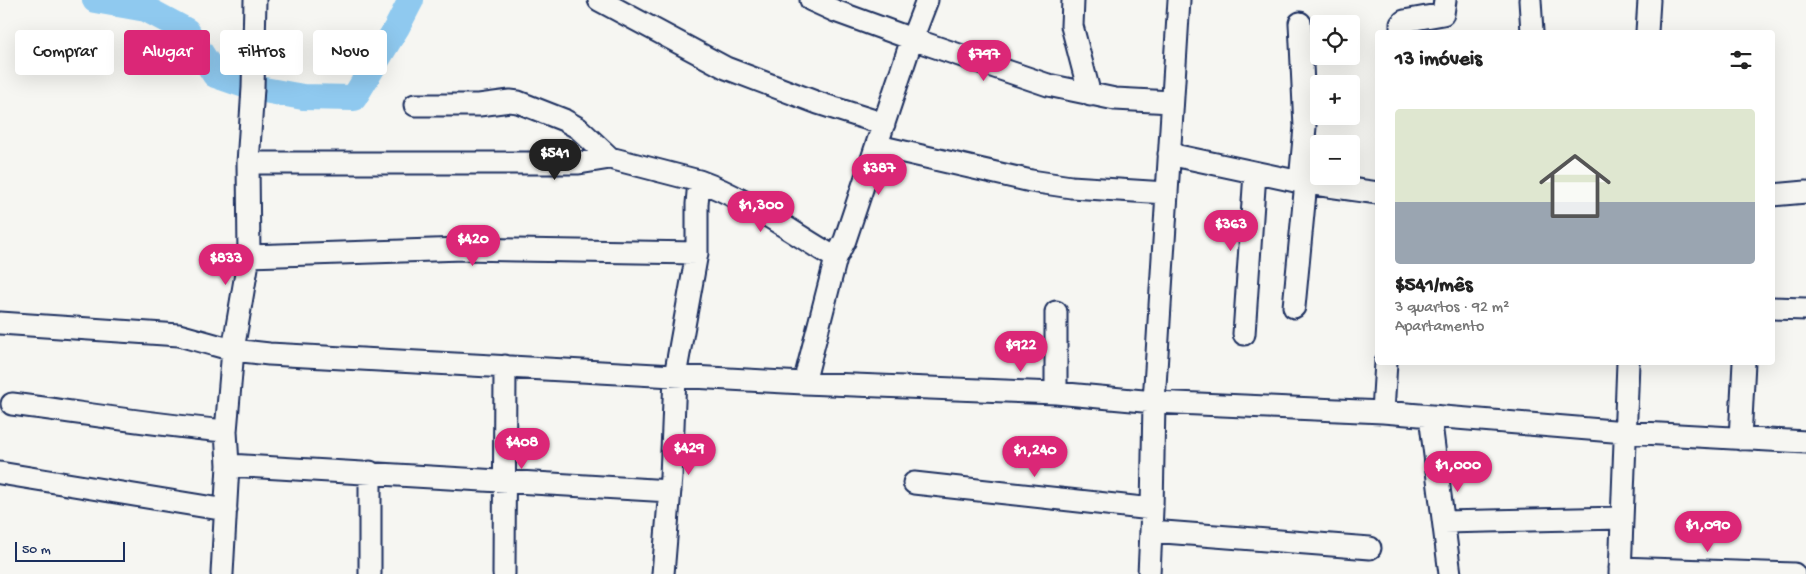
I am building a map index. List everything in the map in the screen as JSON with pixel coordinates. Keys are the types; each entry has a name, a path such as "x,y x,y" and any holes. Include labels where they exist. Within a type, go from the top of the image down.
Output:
{"street":[{"path":"222,574 228,465 226,431 233,350 249,256 248,163 256,0"},
{"path":"599,0 726,68 818,103 884,124"},
{"path":"804,383 836,258 845,240 878,146 912,39 927,0"},
{"path":"1073,0 1072,26 1090,95"},
{"path":"1149,574 1154,402 1179,0"},
{"path":"1401,30 1401,24 1404,21 1443,14 1445,0"},
{"path":"1530,0 1532,30"},
{"path":"1647,30 1649,0"},
{"path":"815,1 912,39 1048,86 1115,99 1172,102"},
{"path":"1294,307 1303,182 1305,122 1300,23"},
{"path":"416,105 478,105 510,101 518,102 564,120 578,128 610,158"},
{"path":"878,146 1030,182 1071,187 1166,193"},
{"path":"1168,154 1303,182 1375,193"},
{"path":"248,163 579,163 610,158 720,188 836,258"},
{"path":"1244,334 1255,173"},
{"path":"663,574 670,491 675,376 697,253 699,181"},
{"path":"1775,195 1806,192"},
{"path":"249,256 463,249 697,253"},
{"path":"1775,308 1802,309"},
{"path":"1775,323 1802,309"},
{"path":"1056,312 1056,392"},
{"path":"0,323 179,335 233,350 269,354 804,383 1056,392 1154,402 1383,412 1625,432 1806,442"},
{"path":"1383,412 1386,365"},
{"path":"1628,365 1620,571 1794,574"},
{"path":"1740,439 1744,365"},
{"path":"504,574 505,366"},
{"path":"12,404 83,412 175,427 226,431"},
{"path":"1430,416 1450,574"},
{"path":"228,465 670,491"},
{"path":"370,472 370,574"},
{"path":"0,473 226,510"},
{"path":"914,483 1152,509"},
{"path":"1444,522 1622,518"},
{"path":"1151,532 1370,548"}],"waterway":[{"path":"95,0 146,9 187,31 215,75 253,88 303,97 354,98 411,0"}]}
